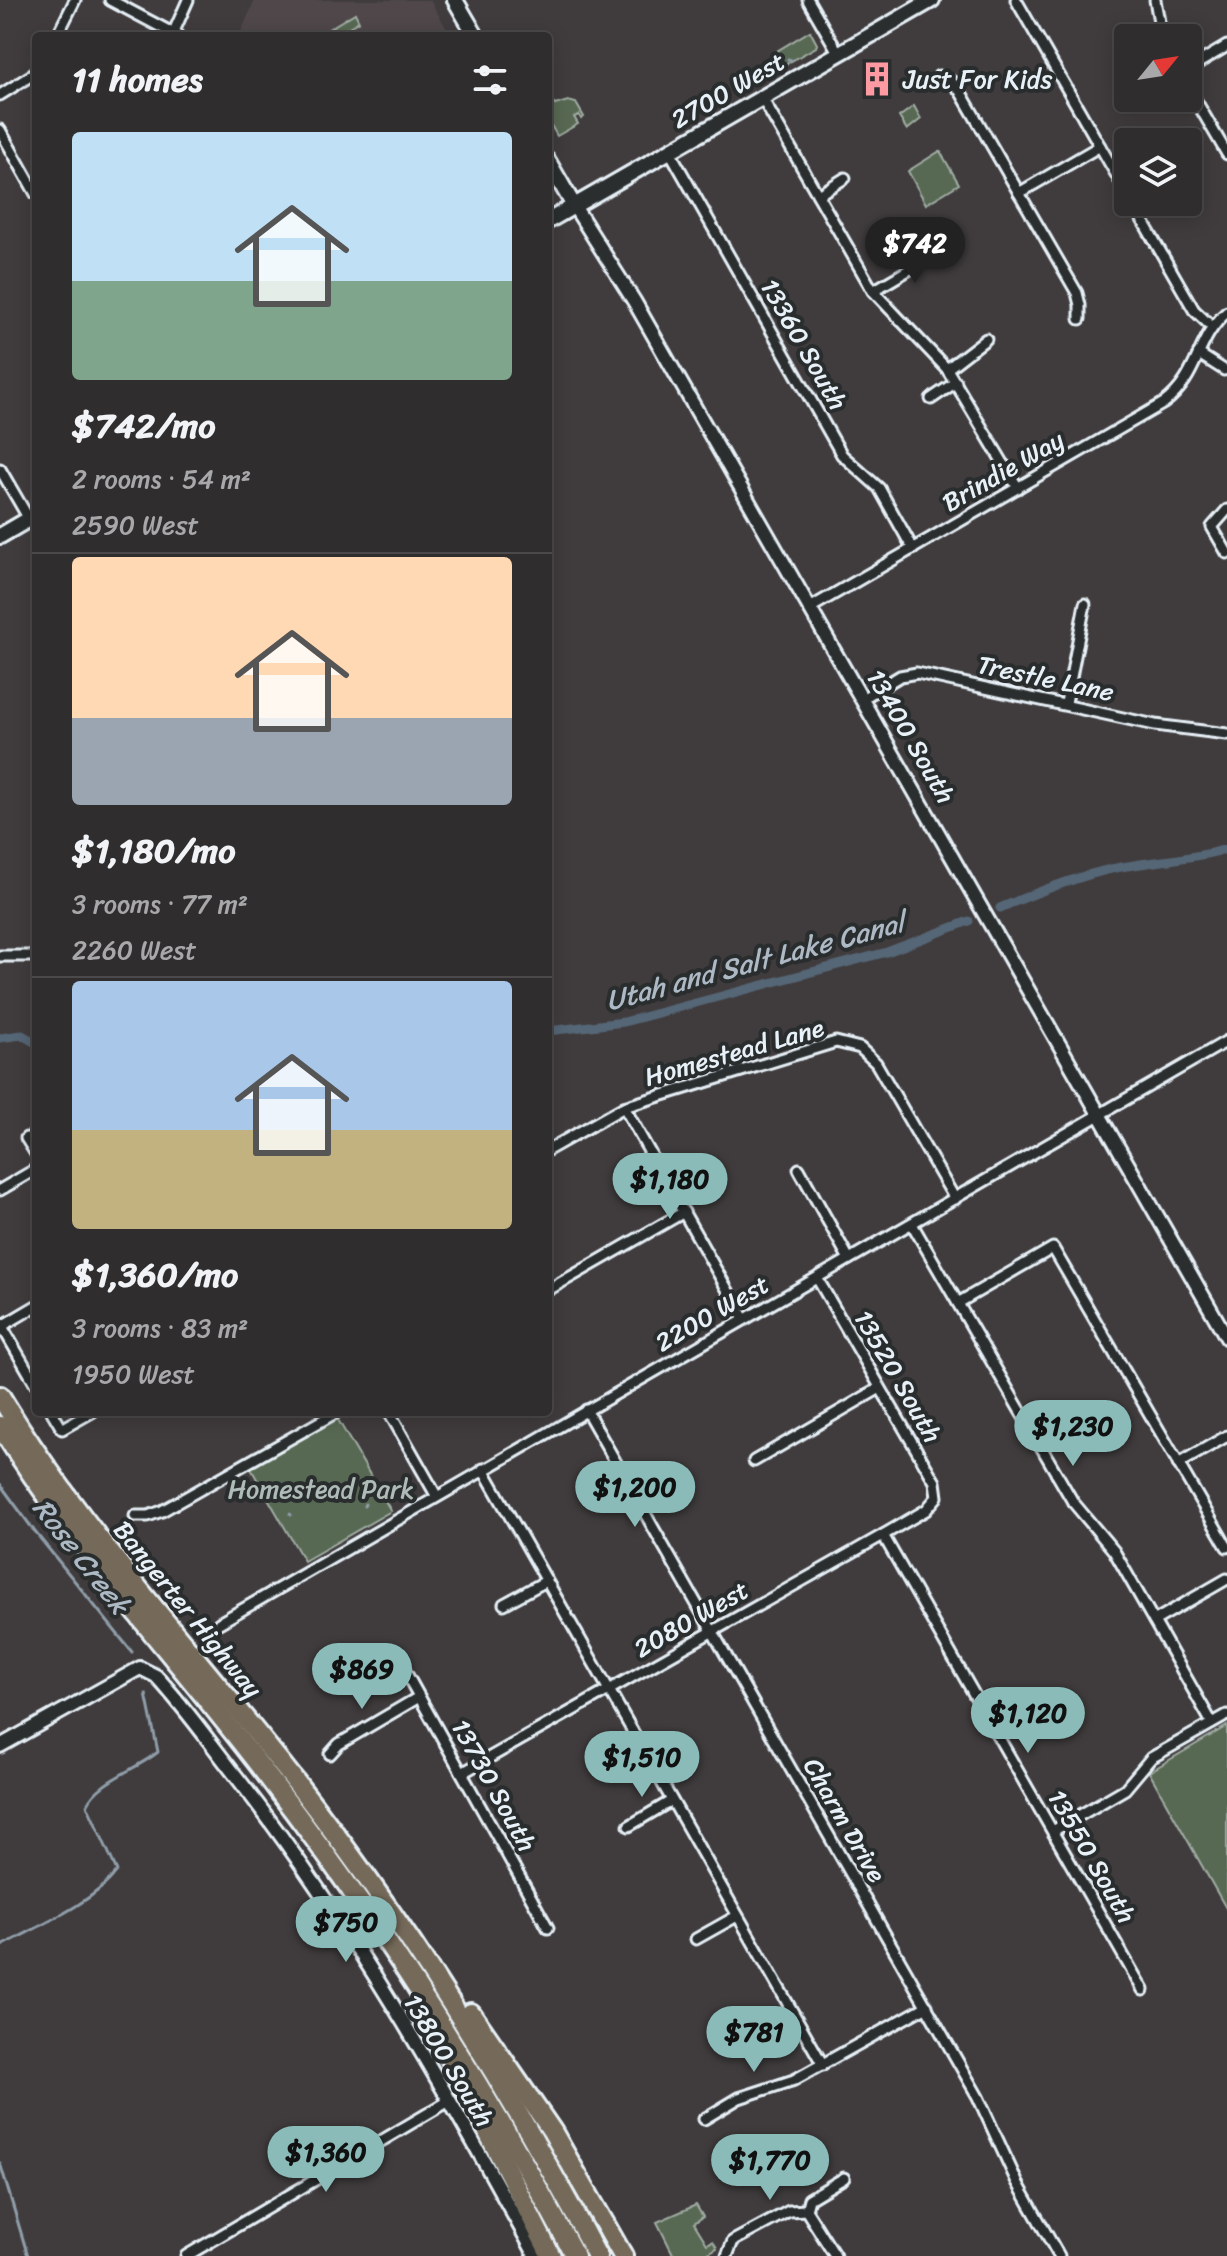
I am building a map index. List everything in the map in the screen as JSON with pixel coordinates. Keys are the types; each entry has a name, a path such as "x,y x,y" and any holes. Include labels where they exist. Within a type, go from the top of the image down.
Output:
{"highway":[{"name":"Bangerter Highway","path":"0,1396 80,1515 295,1781 375,1891 489,2064 597,2256"},
{"name":"Bangerter Highway","path":"0,1426 57,1510 271,1780 385,1938 484,2095 575,2256"},
{"path":"375,1891 436,1964 533,2101 583,2181 623,2256"},
{"path":"385,1938 551,2256"}],"main road":[{"path":"455,0 474,32"},
{"name":"2700 West","path":"552,219 932,0"},
{"name":"13400 South","path":"552,168 574,206"},
{"path":"0,536 32,517"}],"street":[{"path":"59,32 75,0"},
{"path":"110,0 169,32"},
{"path":"176,32 188,0"},
{"path":"808,0 839,54"},
{"path":"1016,0 1114,170"},
{"path":"1155,0 1159,24"},
{"path":"1202,61 1227,46"},
{"path":"0,95 32,75"},
{"path":"939,76 951,81 960,91 1077,293 1080,319"},
{"path":"762,98 873,291 947,369 1018,488"},
{"path":"1202,111 1227,154"},
{"path":"0,130 32,187"},
{"path":"1019,193 1100,146"},
{"name":"13360 South","path":"670,152 842,455 879,488 913,549"},
{"path":"818,195 845,178"},
{"name":"13400 South","path":"574,206 634,301 1227,1338"},
{"path":"1140,216 1194,310 1212,327"},
{"path":"873,291 917,265 933,249"},
{"name":"Brindie Way","path":"810,608 1171,398 1191,375 1212,327 1227,312"},
{"path":"947,369 986,339"},
{"path":"1199,354 1224,370"},
{"path":"931,399 956,382"},
{"path":"0,469 32,517"},
{"path":"1227,510 1212,527 1227,553"},
{"path":"1066,703 1085,604"},
{"name":"Trestle Lane","path":"862,699 900,676 917,673 1066,703 1155,725 1227,734"},
{"path":"0,956 32,956"},
{"name":"2200 West","path":"219,1623 1227,1041"},
{"name":"Homestead Lane","path":"552,1148 624,1107 836,1042 860,1048 876,1063 955,1199"},
{"path":"624,1107 744,1319"},
{"path":"26,1138 32,1148"},
{"path":"799,1169 849,1259"},
{"path":"0,1190 32,1171"},
{"path":"552,1288 684,1212"},
{"path":"912,1224 1073,1502 1114,1551 1212,1723"},
{"path":"958,1303 1053,1248 1227,1547"},
{"name":"13520 South","path":"817,1278 935,1482 937,1497"},
{"path":"32,1308 1,1324 32,1378"},
{"path":"754,1461 880,1388"},
{"name":"Charm Drive","path":"586,1410 978,2097 1017,2182 1059,2256"},
{"path":"54,1416 62,1429 85,1416"},
{"path":"135,1516 162,1511 330,1416"},
{"path":"391,1416 436,1495"},
{"path":"1178,1464 1227,1436"},
{"path":"483,1469 823,2065"},
{"name":"2080 West","path":"462,1773 883,1535 926,1510 937,1497"},
{"name":"13550 South","path":"883,1535 1143,1990"},
{"path":"1154,1621 1227,1579"},
{"path":"504,1604 546,1581"},
{"name":"13730 South","path":"401,1664 548,1928"},
{"name":"13800 South","path":"0,1746 140,1668 160,1680 310,1876 402,2019 536,2256"},
{"path":"330,1754 339,1744 419,1697"},
{"path":"1053,1831 1125,1789 1151,1758 1227,1715"},
{"path":"629,1826 671,1801"},
{"path":"696,1939 737,1916"},
{"path":"704,2119 739,2098 794,2080 927,2006"},
{"path":"186,2256 449,2101"},
{"path":"835,2256 806,2210 809,2199 844,2178"},
{"path":"727,2256 733,2241 789,2211 806,2210"}],"shaded area":[{"path":"255,0 430,0 449,32 241,32"}],"green space":[{"path":"355,13 359,21 340,32 333,28 335,32 324,32"},
{"path":"810,31 816,47 784,65 777,51"},
{"path":"568,101 576,103 584,117 574,117 578,124 557,136 552,127 552,102 555,105"},
{"path":"914,106 921,119 907,130 899,117"},
{"path":"940,151 959,184 926,204 908,171"},
{"name":"Homestead Park","path":"337,1418 391,1511 304,1561 250,1467"},
{"path":"1227,1726 1227,1910 1149,1772"},
{"path":"696,2205 703,2217 694,2223 707,2244 713,2241 717,2248 703,2256 674,2256 657,2222"}],"waterway":[{"name":"Utah and Salt Lake Canal","path":"1000,908 1097,873 1227,849"},
{"name":"Utah and Salt Lake Canal","path":"552,1031 624,1022 887,952 969,921"},
{"name":"Utah and Salt Lake Canal","path":"0,1038 22,1035 32,1041"},
{"name":"Rose Creek","path":"0,1484 132,1652"},
{"name":"Rose Creek","path":"0,1947 79,1904 107,1883 117,1871 87,1805 109,1782 158,1752 146,1694"},
{"name":"Rose Creek","path":"0,2163 28,2256"}],"place":[{"name":"Just For Kids","path":"877,79"}]}
